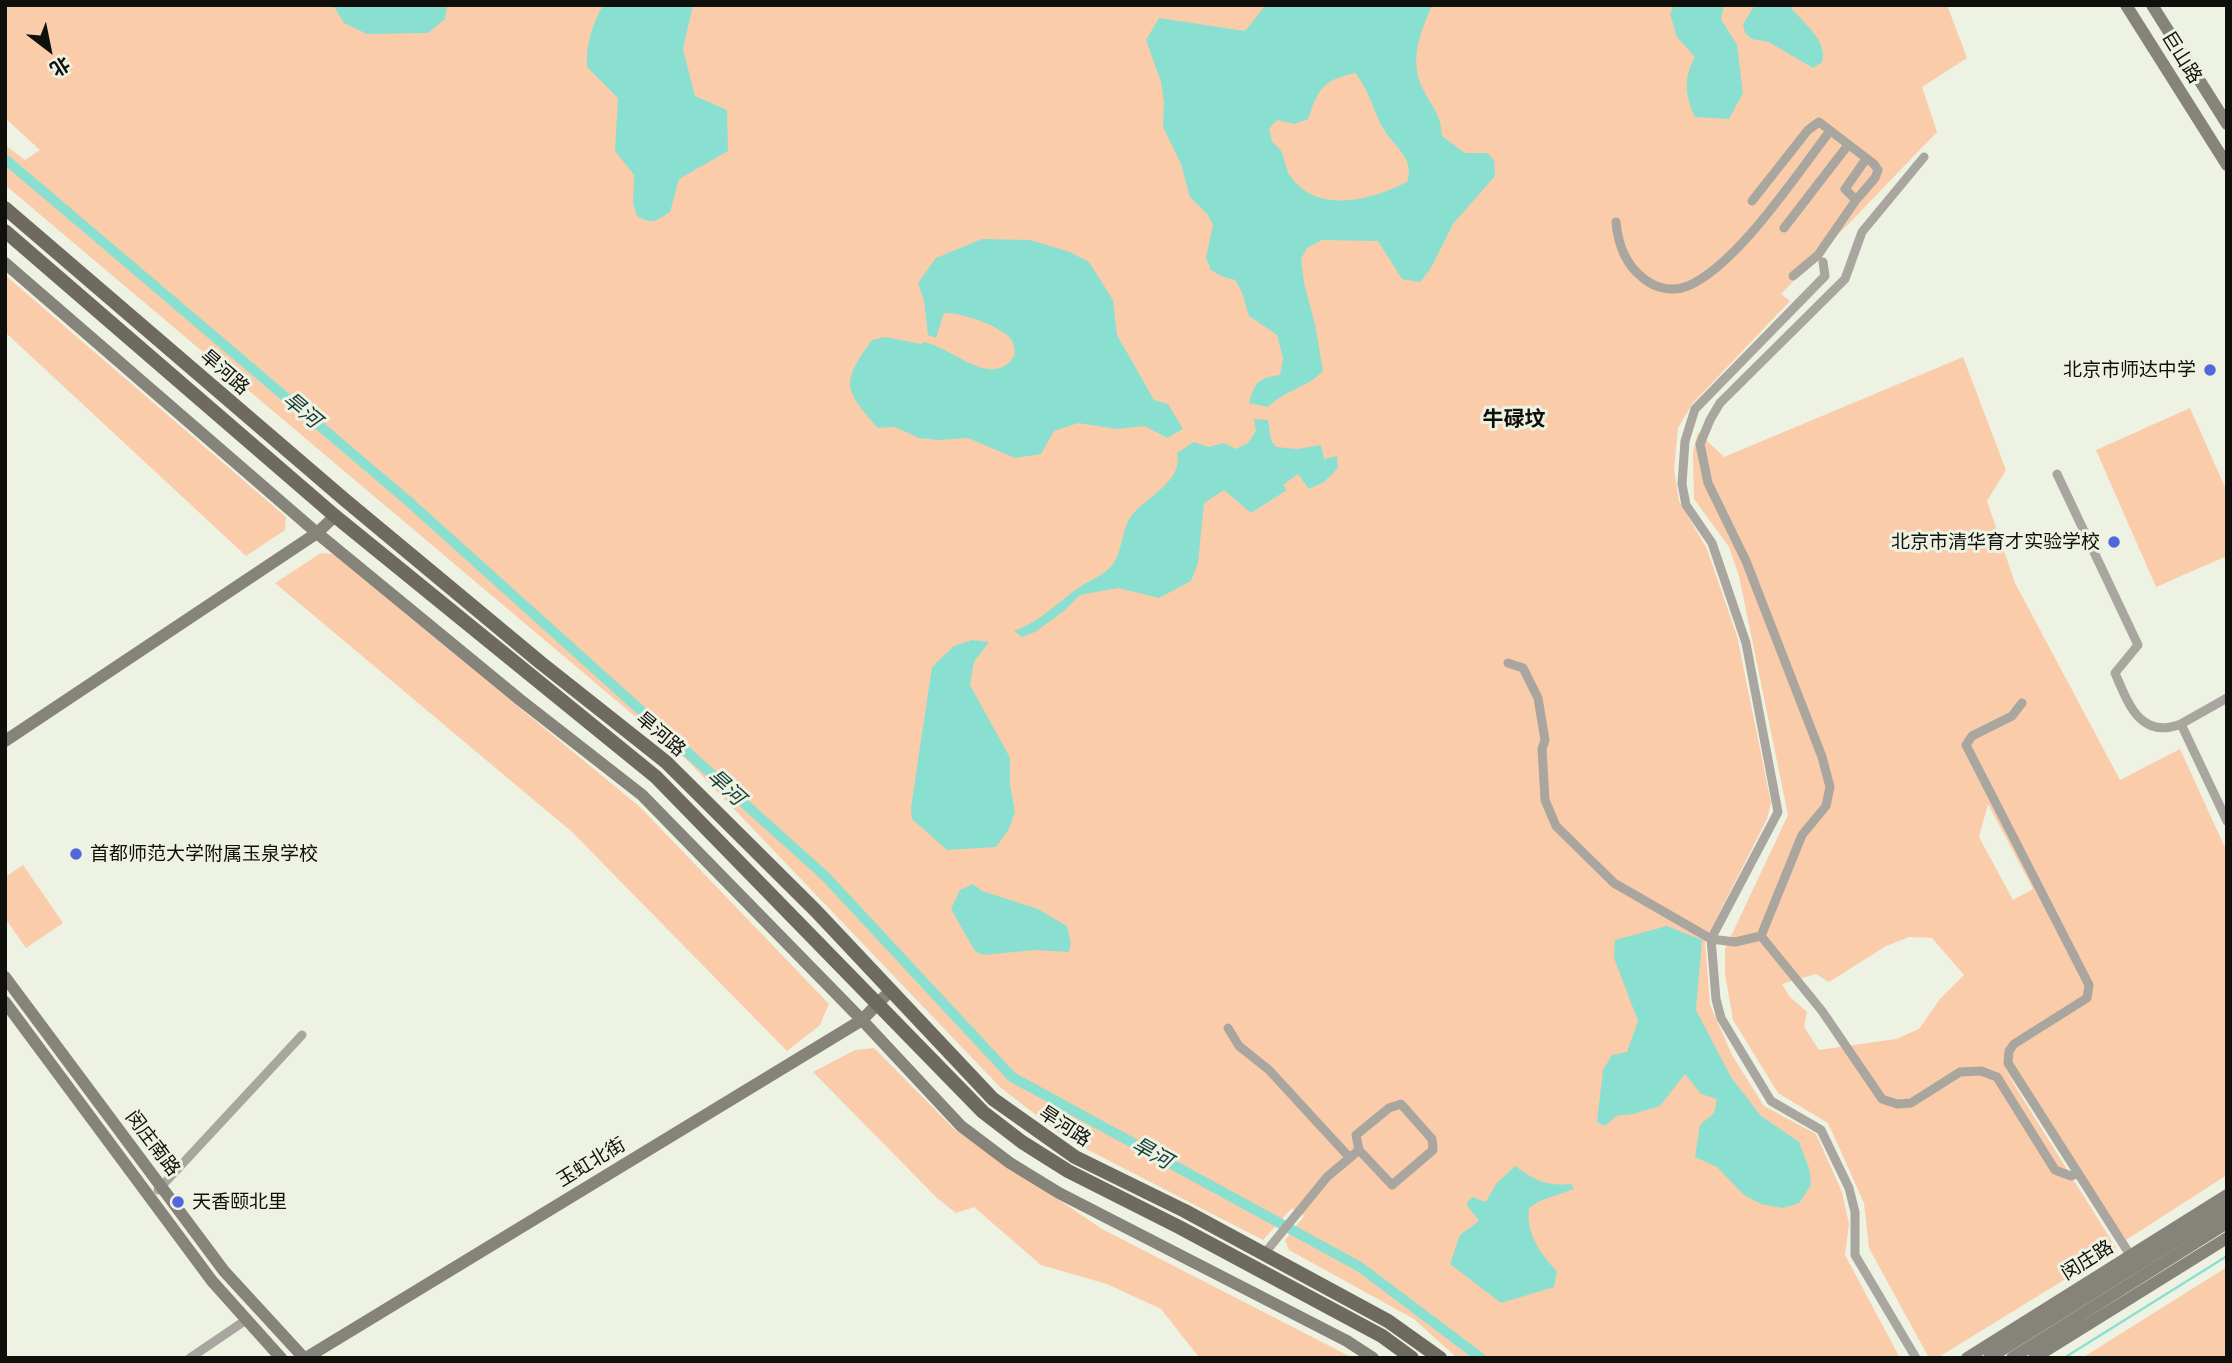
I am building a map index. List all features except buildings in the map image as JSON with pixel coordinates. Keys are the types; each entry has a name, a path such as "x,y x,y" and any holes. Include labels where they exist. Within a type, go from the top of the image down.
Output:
{"main road":[{"name":"旱河路","path":"5,208 412,556 666,762 816,912 993,1099 1075,1157 1267,1249 1388,1321 1440,1358"},
{"name":"旱河路","path":"5,231 335,516 656,777 964,1094 1022,1142 1068,1171 1180,1227 1382,1336 1412,1358"}],"street":[{"name":"巨山路","path":"2126,5 2227,165"},
{"name":"巨山路","path":"2152,5 2227,124"},
{"path":"1752,201 1808,130 1819,122 1874,164 1878,170 1875,178 1856,200 1818,255 1793,276"},
{"path":"1616,222 1618,244 1632,269 1649,283 1668,290 1686,287 1708,275 1730,257 1830,131"},
{"path":"1784,228 1848,145"},
{"path":"1762,936 1802,835 1826,806 1830,787 1822,757 1746,561 1709,483 1700,444 1720,403 1845,279 1862,232 1924,157"},
{"path":"1856,200 1845,189 1866,159"},
{"path":"1822,262 1825,276 1695,409 1685,441 1682,484 1686,505 1713,544 1746,643 1778,812 1711,939 1716,999 1721,1018 1770,1101 1821,1130 1849,1188 1855,1212 1855,1255 1916,1358"},
{"path":"5,263 317,533 519,699 642,795 862,1020 961,1126 1010,1163 1059,1193 1347,1341 1373,1358"},
{"path":"268,458 281,445"},
{"path":"2057,474 2138,645 2115,673 2134,714 2152,726 2171,728 2227,698"},
{"path":"5,741 317,533 335,516"},
{"path":"400,569 412,556"},
{"path":"1508,663 1523,667 1538,698 1545,740 1542,749 1545,800 1556,826 1614,883 1711,939 1735,942 1762,936"},
{"path":"2022,703 2012,716 1972,736 1966,745 2089,985 2087,998 2014,1044 2009,1051 2008,1063 2133,1261"},
{"path":"2181,724 2227,821"},
{"path":"1762,936 1822,1011 1882,1099 1897,1104 1911,1103 1960,1072 1981,1071 1997,1077 2055,1171 2071,1176 2078,1173"},
{"name":"闵庄南路","path":"5,977 223,1270 305,1358"},
{"name":"玉虹北街","path":"305,1358 862,1020 890,990"},
{"name":"闵庄南路","path":"5,1002 212,1281 281,1358"},
{"path":"1228,1028 1239,1046 1269,1070 1350,1158"},
{"path":"151,1197 302,1035"},
{"path":"964,1094 976,1082"},
{"path":"1401,1104 1432,1139 1433,1150 1392,1185 1359,1150 1356,1135 1389,1108 1401,1104"},
{"path":"1267,1249 1327,1177 1359,1150"},
{"name":"闵庄路","path":"1989,1358 2227,1195"},
{"name":"闵庄路","path":"1967,1358 2227,1209"},
{"path":"2012,1358 2227,1223"},
{"path":"2034,1358 2227,1238"},
{"path":"190,1358 246,1320"}],"shaded area":[{"path":"5,5 1947,5 1967,58 1922,87 1937,132 1781,294 1790,301 1692,404 1678,428 1674,469 1679,501 1707,549 1737,636 1771,803 1767,819 1705,941 1710,1005 1732,1055 1764,1106 1816,1134 1842,1192 1849,1224 1845,1255 1900,1358 1457,1358 1414,1319 1289,1250 1285,1240 1304,1216 1292,1208 1263,1240 1067,1139 1000,1087 688,761 5,185 5,145 25,160 40,150 5,118"},
{"path":"5,275 286,517 285,530 246,556 5,332"},
{"path":"1963,357 2006,470 1987,501 2015,583 2120,780 2180,749 2227,852 2227,1175 2126,1240 2005,1070 2116,1248 1937,1358 1929,1358 1869,1248 1864,1203 1828,1123 1778,1093 1733,1020 1725,974 1725,949 1788,815 1739,576 1729,547 1694,499 1693,452 1698,432 1724,457","holes":["1988,804 2033,889 2013,900 1979,837","1909,937 1932,938 1964,975 1940,999 1919,1029 1896,1039 1819,1050 1804,1027 1807,1012 1789,996 1782,984 1816,974 1829,982 1886,946"]},
{"path":"2190,408 2227,492 2227,556 2156,587 2096,450"},
{"path":"321,553 333,554 640,807 829,1004 820,1025 787,1051 572,832 275,583"},
{"path":"23,865 63,923 26,948 5,918 5,877"},
{"path":"874,1048 954,1129 1102,1229 1353,1358 1198,1356 1161,1309 1107,1284 1041,1265 974,1207 956,1213 937,1198 813,1072 855,1050"},
{"path":"2227,1267 2227,1356 2224,1358 2082,1358"}],"water":[{"path":"333,5 447,5 445,19 428,33 367,34 344,23"},
{"path":"603,5 693,5 683,49 695,96 727,110 728,151 679,179 670,212 654,221 637,216 633,203 634,175 615,151 618,98 587,67 590,35"},
{"path":"1266,5 1432,5 1417,48 1419,80 1438,116 1442,136 1465,153 1487,153 1494,160 1495,176 1453,224 1431,268 1420,282 1402,279 1378,241 1322,240 1307,248 1301,259 1304,283 1323,371 1268,407 1249,403 1259,382 1280,375 1283,358 1277,335 1249,316 1242,292 1235,280 1211,270 1206,258 1213,225 1208,215 1190,197 1181,164 1163,127 1161,82 1146,40 1159,18 1245,31","holes":["1355,73 1384,130 1407,161 1407,182 1363,198 1332,200 1317,197 1303,189 1292,178 1281,151 1272,142 1269,129 1277,120 1295,124 1308,119 1319,93 1335,79"]},
{"path":"1674,5 1724,5 1721,19 1737,45 1743,93 1729,119 1695,117 1689,101 1687,79 1695,57 1677,37 1670,14"},
{"path":"1755,5 1789,5 1818,39 1823,54 1822,62 1813,68 1769,42 1752,39 1745,33 1743,24"},
{"path":"982,239 1030,240 1070,252 1089,262 1113,300 1117,335 1154,400 1168,404 1183,429 1167,438 1145,426 1117,429 1078,423 1054,431 1041,454 1015,458 968,438 919,438 895,427 878,428 858,404 850,386 855,367 872,340 885,337 921,344 923,342 983,368 995,369 1006,365 1015,355 1012,341 1006,334 990,325 960,315 944,313 936,338 928,335 924,301 918,283 936,258"},
{"path":"1254,419 1268,420 1271,440 1276,447 1297,449 1321,445 1324,459 1337,456 1338,468 1324,482 1309,489 1298,474 1283,485 1287,490 1251,513 1224,490 1204,503 1198,563 1191,581 1159,598 1118,588 1080,595 1064,611 1035,632 1022,637 1014,631 1042,616 1109,568 1116,560 1132,515 1170,480 1175,472 1177,453 1194,442 1208,447 1224,443 1236,449 1248,443 1256,431"},
{"path":"972,640 989,642 974,662 970,685 1010,758 1010,784 1015,812 1009,829 996,847 947,850 912,819 911,807 932,667 954,646"},
{"path":"973,884 982,891 1038,909 1067,926 1071,944 1069,952 1035,950 983,955 975,951 951,909 960,890"},
{"path":"1667,926 1702,940 1696,1010 1731,1077 1761,1116 1799,1142 1809,1168 1811,1185 1799,1203 1783,1208 1761,1204 1744,1195 1717,1167 1695,1157 1700,1125 1714,1113 1717,1099 1701,1094 1685,1074 1660,1106 1616,1116 1605,1126 1597,1122 1603,1070 1612,1055 1627,1052 1638,1021 1614,958 1615,940"},
{"path":"1515,1166 1541,1181 1571,1184 1574,1189 1540,1201 1529,1208 1529,1226 1536,1243 1557,1271 1554,1287 1501,1303 1450,1264 1460,1235 1479,1221 1466,1204 1472,1197 1486,1202 1496,1184"}],"waterway":[{"name":"旱河","path":"5,159 407,500 825,876 1012,1077 1360,1267 1481,1358"},
{"path":"2064,1358 2227,1256"}],"place":[{"name":"北京市师达中学","path":"2210,370"},
{"name":"北京市清华育才实验学校","path":"2114,542"},
{"name":"首都师范大学附属玉泉学校","path":"76,854"},
{"name":"天香颐北里","path":"178,1202"}],"district":[{"name":"牛碌坟","path":"1514,419"}]}
